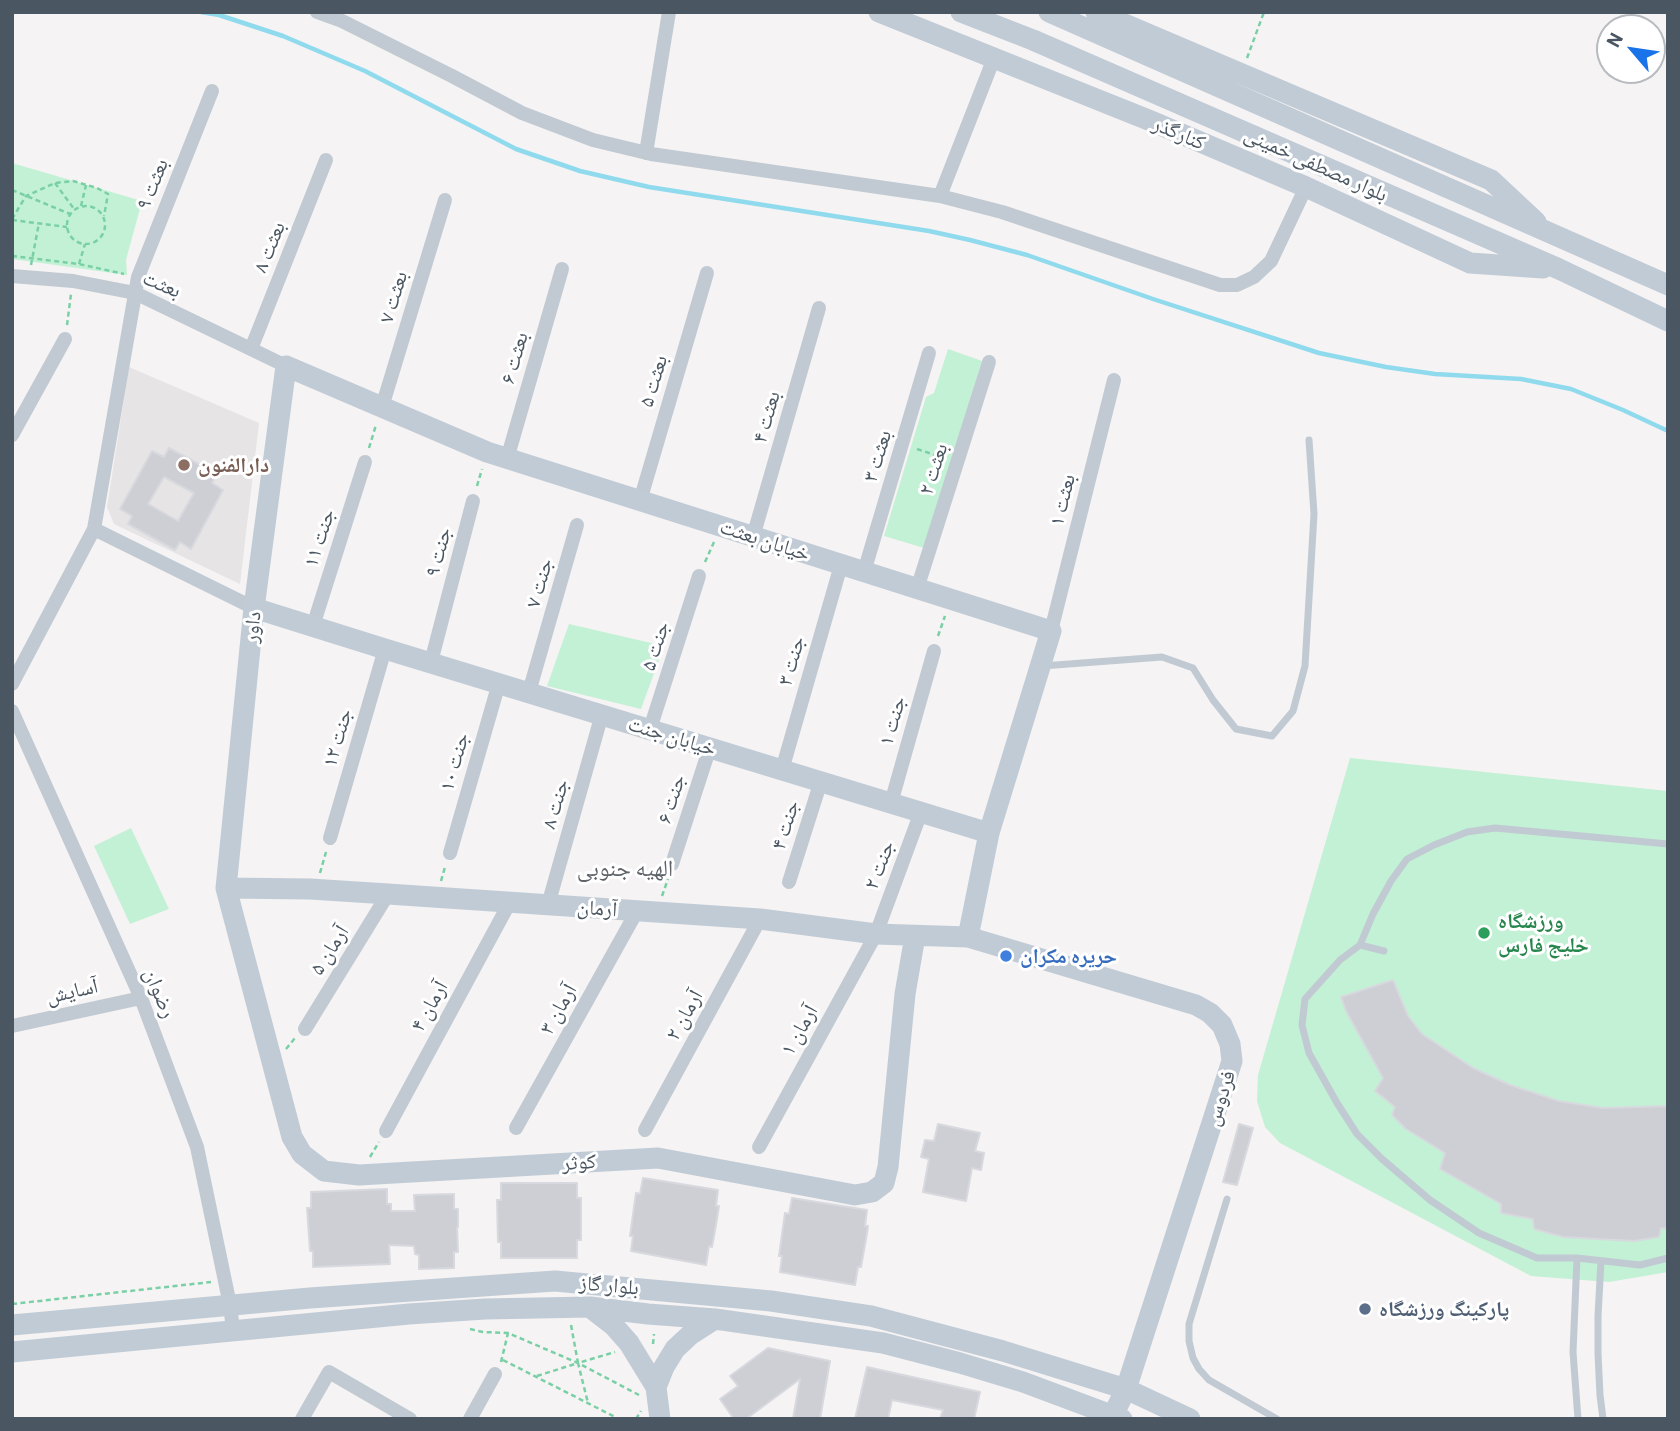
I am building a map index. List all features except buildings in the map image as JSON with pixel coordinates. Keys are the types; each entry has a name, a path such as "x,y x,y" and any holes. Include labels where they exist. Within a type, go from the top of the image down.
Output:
{"street":[{"path":"317,12 354,27 522,113 593,141 646,153 940,196 1002,212 1220,285 1237,285 1254,276 1271,261 1306,187"},
{"path":"646,153 668,12"},
{"name":"کنارگذر","path":"879,12 1151,121 1306,187 1470,263 1559,269"},
{"name":"بلوار مصطفی خمینی","path":"961,12 1033,40 1559,269 1668,321"},
{"name":"بلوار مصطفی خمینی","path":"1049,12 1668,285"},
{"path":"1096,12 1491,180 1547,233"},
{"path":"940,196 994,58"},
{"name":"بعثت ۹","path":"12,684 94,529 138,277 212,91"},
{"name":"بعثت ۸","path":"251,349 326,160"},
{"name":"بعثت ۷","path":"382,407 446,200"},
{"name":"بعثت ۶","path":"497,455 562,270"},
{"name":"بعثت ۵","path":"640,501 708,273"},
{"name":"بعثت","path":"12,276 72,281 135,293 286,366"},
{"name":"بعثت ۴","path":"753,537 820,308"},
{"path":"12,435 65,339"},
{"name":"بعثت ۳","path":"864,572 929,353"},
{"name":"بعثت ۲","path":"917,589 989,362"},
{"name":"خیابان بعثت","path":"286,366 497,455 1051,631"},
{"name":"داور","path":"226,888 254,608 286,366"},
{"name":"بعثت ۱","path":"1051,631 1114,380"},
{"name":"جنت ۱۱","path":"313,626 365,462"},
{"name":"جنت ۹","path":"430,662 473,501"},
{"name":"جنت ۷","path":"529,692 577,525"},
{"path":"94,529 254,608"},
{"name":"جنت ۳","path":"782,770 841,565"},
{"name":"جنت ۵","path":"650,729 699,576"},
{"name":"خیابان جنت","path":"254,608 989,832"},
{"path":"968,937 989,832 1051,631"},
{"name":"جنت ۱۲","path":"330,838 385,649"},
{"name":"جنت ۱","path":"891,803 934,651"},
{"name":"جنت ۱۰","path":"450,853 499,683"},
{"name":"رضوان","path":"12,711 141,998 197,1147 233,1330"},
{"name":"جنت ۸","path":"548,905 602,714"},
{"name":"جنت ۶","path":"672,864 710,747"},
{"name":"جنت ۴","path":"789,882 821,781"},
{"name":"جنت ۲","path":"876,934 921,812"},
{"name":"آرمان","path":"226,888 316,890 510,902 760,919 876,934 968,937"},
{"name":"کوثر","path":"226,888 292,1137 302,1154 324,1171 359,1175 658,1158 855,1195 872,1192 884,1183 888,1167 905,994 915,936"},
{"name":"آرمان ۵","path":"305,1028 388,894"},
{"name":"آرمان ۴","path":"386,1131 510,902"},
{"name":"آرمان ۳","path":"516,1128 647,912"},
{"name":"آرمان ۲","path":"645,1130 760,919"},
{"name":"آرمان ۱","path":"759,1147 876,934"},
{"name":"فردوس","path":"968,937 1196,1005 1210,1013 1222,1025 1230,1044 1232,1061 1118,1417"},
{"name":"آسایش","path":"12,1026 141,998"},
{"name":"بلوار گاز","path":"12,1325 387,1292 555,1281 771,1301 871,1316 1003,1351 1126,1389 1190,1419"},
{"path":"579,1308 614,1326 629,1343 652,1393 660,1419"},
{"name":"بلوار گاز","path":"12,1352 472,1310 579,1308 715,1319 883,1343 1023,1382 1118,1417"},
{"path":"652,1393 675,1349 690,1335 715,1319"},
{"path":"302,1419 329,1371 410,1419"},
{"path":"470,1419 495,1374"}],"lane":[{"path":"1041,666 1163,657 1193,668 1236,729 1272,736 1293,711 1305,666 1314,514 1309,440"},
{"path":"1668,844 1495,828 1467,832 1434,845 1407,859 1391,881 1360,945 1340,960 1305,999 1302,1025 1309,1054 1357,1133 1382,1159 1430,1200 1479,1233 1536,1258 1577,1258 1640,1265 1668,1258"},
{"path":"1360,945 1384,951"},
{"path":"1227,1199 1189,1324 1189,1341 1199,1370 1209,1380 1276,1419"},
{"path":"1577,1258 1573,1352 1578,1419"},
{"path":"1601,1261 1598,1341 1603,1419"}],"path":[{"path":"1241,74 1264,12"},
{"path":"67,227 12,219 26,196 55,183 74,181 108,194 104,216 105,229 98,240 85,244 73,239 67,227 70,214 75,209 81,206 94,207 104,216"},
{"path":"55,183 75,209"},
{"path":"81,206 86,185"},
{"path":"12,190 70,214"},
{"path":"29,277 39,223"},
{"path":"365,462 382,407"},
{"path":"902,444 957,462"},
{"path":"473,501 497,455"},
{"path":"699,576 721,526"},
{"path":"934,651 950,599"},
{"path":"316,890 330,838"},
{"path":"436,898 450,853"},
{"path":"647,912 672,864"},
{"path":"273,1066 305,1028"},
{"path":"359,1175 386,1131"},
{"path":"12,1304 225,1280"},
{"path":"579,1308 578,1363 588,1403"},
{"path":"495,1374 503,1359 508,1333 652,1393"},
{"path":"536,1377 612,1354 629,1343"},
{"path":"503,1359 618,1419"}],"shaded area":[{"name":"دارالفنون","path":"129,367 259,423 240,584 114,524 107,507"}],"green space":[{"path":"12,163 142,201 126,260 127,275 12,259"},
{"path":"948,349 982,361 924,548 884,536 926,397 934,393"},
{"path":"569,624 664,646 641,709 547,686"},
{"name":"ورزشگاه خلیج فارس","path":"1350,758 1668,791 1668,1272 1609,1282 1531,1276 1280,1143 1265,1127 1257,1101 1258,1075"},
{"path":"131,828 169,909 130,924 94,846"}],"waterway":[{"path":"201,12 219,15 283,36 365,71 516,149 580,171 649,187 929,231 970,240 1027,255 1319,353 1386,367 1435,374 1521,379 1571,389 1668,431"}],"place":[{"name":"دارالفنون","path":"184,465"},
{"name":"ورزشگاه خلیج فارس","path":"1484,933"},
{"name":"حریره مکران","path":"1006,956"},
{"name":"پارکینگ ورزشگاه","path":"1365,1309"}],"district":[{"name":"الهیه جنوبی","path":"625,868"}]}
